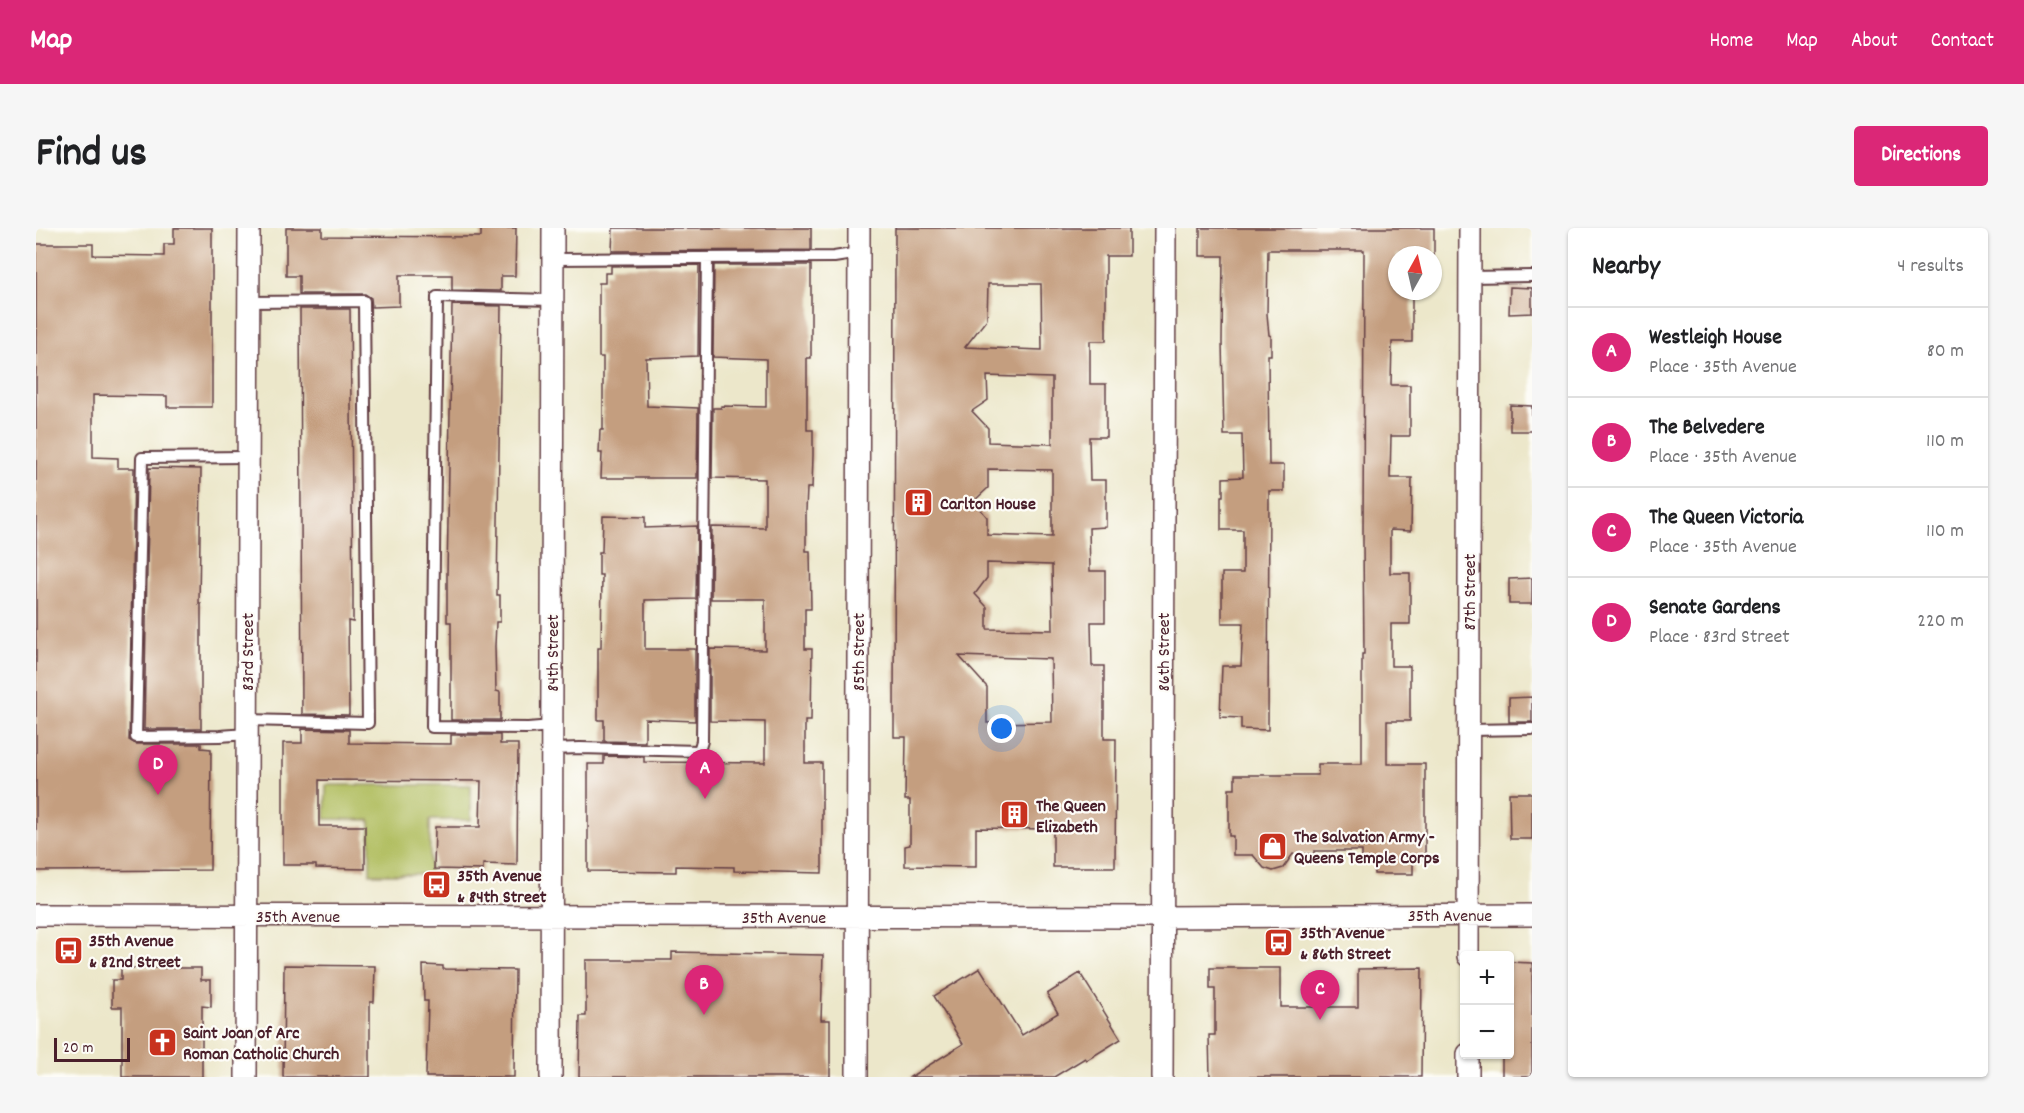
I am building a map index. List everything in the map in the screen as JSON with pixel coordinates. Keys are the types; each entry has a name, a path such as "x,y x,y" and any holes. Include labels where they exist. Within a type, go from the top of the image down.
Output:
{"street":[{"name":"83rd Street","path":"246,1077 249,228"},
{"name":"84th Street","path":"551,1077 553,228"},
{"name":"85th Street","path":"857,1077 859,228"},
{"name":"86th Street","path":"1162,1077 1165,228"},
{"name":"87th Street","path":"1468,951 1470,228"},
{"name":"35th Avenue","path":"36,915 857,917 1532,915"},
{"path":"1468,1059 1468,1077"}],"lane":[{"path":"553,259 834,257 859,254"},
{"path":"552,749 699,751 702,741 707,258"},
{"path":"1469,277 1532,276"},
{"path":"552,726 432,727 437,297 553,300"},
{"path":"248,302 364,302 368,723 247,727 220,736 136,737 142,458 248,457"},
{"path":"1468,730 1532,729"}],"green space":[{"path":"326,785 471,785 471,820 430,820 430,874 370,874 370,820 325,819"}],"building":[{"path":"174,228 212,228 212,407 167,407 167,396 93,395 93,457 118,458 118,468 134,468 129,740 136,744 201,744 201,748 211,749 210,870 36,871 36,244 93,244 93,255 164,256 164,244 174,244"},
{"path":"286,228 322,228 322,236 481,237 481,228 516,228 515,276 501,276 501,291 452,290 452,275 399,275 399,306 372,307 371,298 365,294 299,294 299,276 286,276"},
{"path":"613,228 811,228 811,250 612,251"},
{"path":"895,228 1129,228 1129,256 1106,256 1106,341 1090,341 1090,384 1106,384 1106,437 1089,437 1090,480 1106,480 1106,527 1089,528 1090,571 1105,571 1105,622 1091,622 1092,666 1104,666 1104,739 1116,739 1115,867 1053,867 1053,829 976,828 976,867 905,866 905,846 910,845 910,800 905,800 906,737 894,737","holes":["988,284 1041,284 1042,350 965,347 987,319","987,376 1052,378 1052,444 988,442 988,428 972,411 988,400","988,469 1052,470 1052,537 987,535 987,517 974,501 988,488","987,563 1052,565 1053,630 987,629 987,607 975,594 987,578","959,656 1051,659 1052,722 987,723 987,687"]},
{"path":"1200,228 1434,228 1434,246 1388,246 1388,300 1412,300 1412,342 1392,342 1391,385 1410,385 1410,436 1391,436 1390,478 1412,478 1411,531 1390,530 1390,573 1410,573 1410,624 1391,624 1391,666 1410,666 1410,721 1387,721 1387,764 1425,764 1425,860 1413,860 1413,874 1374,874 1374,859 1362,859 1362,851 1314,851 1314,854 1293,854 1283,868 1273,871 1264,868 1253,855 1233,855 1233,836 1229,836 1229,789 1235,789 1235,775 1318,775 1318,764 1362,764 1364,250 1268,250 1267,314 1271,336 1271,355 1268,355 1269,465 1284,465 1284,491 1269,491 1268,730 1241,729 1241,718 1220,717 1222,666 1241,666 1243,623 1222,623 1222,573 1243,573 1243,530 1221,530 1221,496 1223,496 1223,478 1243,477 1242,435 1224,435 1223,256 1200,256"},
{"path":"699,265 698,356 646,358 647,406 698,408 697,478 601,478 602,453 599,453 600,430 603,430 603,357 599,357 599,283 605,283 605,273 611,273 611,266"},
{"path":"714,265 811,265 811,358 807,358 807,430 813,430 813,455 812,488 807,488 806,551 810,551 811,609 805,609 805,649 812,649 811,721 805,721 805,763 822,763 822,873 734,871 734,867 676,866 676,872 588,871 588,764 604,764 604,756 644,757 644,762 765,763 765,722 710,721 710,649 765,650 765,599 711,599 712,527 765,528 765,479 712,478 713,408 721,408 721,406 766,407 766,359 713,357"},
{"path":"1510,287 1532,288 1532,313 1509,314"},
{"path":"452,305 501,306 497,595 500,595 500,622 496,622 495,646 496,691 500,692 500,720 451,720 451,622 447,622 447,575"},
{"path":"300,309 350,309 353,622 348,621 349,715 302,714"},
{"path":"1510,405 1532,406 1532,431 1510,431"},
{"path":"149,468 201,469 199,604 201,604 201,729 144,729"},
{"path":"603,516 645,517 645,528 697,526 696,599 645,600 645,649 695,649 695,721 645,719 645,742 604,741 604,720 598,720 598,648 601,648 602,575 599,575 599,552 602,552"},
{"path":"1532,578 1532,604 1509,604 1509,579"},
{"path":"1532,697 1532,722 1509,722 1509,698"},
{"path":"302,729 349,730 349,743 451,744 451,735 500,735 500,744 518,744 517,865 483,864 483,870 434,869 435,827 480,827 481,781 319,780 319,826 365,826 365,869 283,865 283,743 302,743"},
{"path":"1509,793 1532,793 1532,839 1510,839"},
{"path":"672,952 823,955 821,1020 830,1020 830,1077 579,1077 580,1016 586,1016 586,960 672,960"},
{"path":"1514,962 1532,963 1532,1077 1502,1077 1502,1059 1514,1059"},
{"path":"284,965 375,966 374,1002 370,1002 370,1077 283,1077"},
{"path":"423,965 443,966 443,969 515,970 514,1077 426,1077 428,1001 424,1001"},
{"name":"Saint Joan of Arc Roman Catholic Church","path":"121,968 201,968 201,980 211,980 211,1007 202,1006 202,1077 122,1077 122,1007 112,1007 112,980 121,980"},
{"path":"980,968 1022,1035 1058,1013 1047,994 1080,973 1121,1039 1054,1077 910,1077 963,1044 934,996"},
{"path":"1210,968 1281,968 1281,1007 1358,1007 1358,969 1422,968 1421,1077 1210,1077 1209,1035 1215,1035 1215,989 1210,989"}],"place":[{"name":"Carlton House","path":"919,503"},
{"name":"Senate Gardens","path":"158,795"},
{"name":"Westleigh House","path":"705,799"},
{"name":"The Queen Elizabeth","path":"1015,815"},
{"name":"The Salvation Army - Queens Temple Corps","path":"1273,846"},
{"name":"35th Avenue & 84th Street","path":"436,885"},
{"name":"35th Avenue & 86th Street","path":"1279,942"},
{"name":"35th Avenue & 82nd Street","path":"68,950"},
{"name":"The Belvedere","path":"704,1015"},
{"name":"The Queen Victoria","path":"1320,1020"},
{"name":"Saint Joan of Arc Roman Catholic Church","path":"162,1042"}]}
